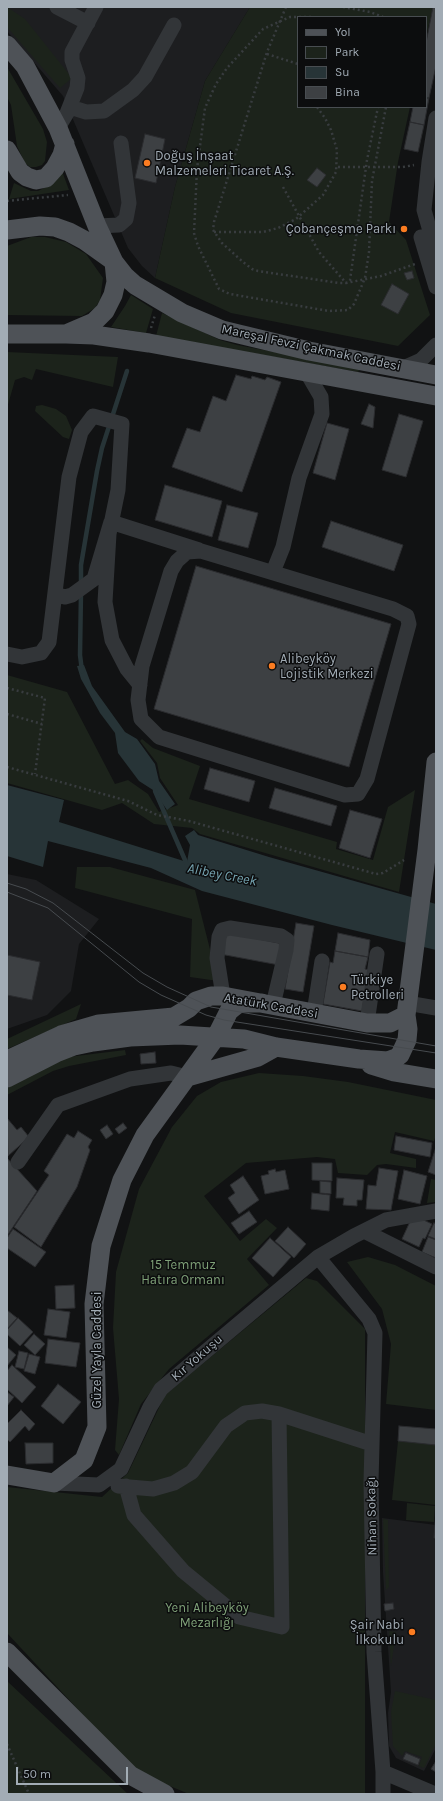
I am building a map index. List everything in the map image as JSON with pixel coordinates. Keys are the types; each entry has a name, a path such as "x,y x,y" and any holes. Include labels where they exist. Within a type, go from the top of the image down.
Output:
{"main road":[{"name":"Mareşal Fevzi Çakmak Caddesi","path":"7,44 25,66 61,136 97,226 114,262 124,276 143,290 182,313 222,330 309,350 436,375"},
{"path":"7,150 20,172 27,177 36,180 46,178 55,168 61,136"},
{"path":"7,230 40,226 69,232 84,240 114,262 116,282 113,295 106,311 94,322 66,334"},
{"name":"Mareşal Fevzi Çakmak Caddesi","path":"8,334 66,334 149,343 436,396"},
{"path":"407,391 436,404"},
{"path":"404,1048 408,1029 406,1009 422,892 436,762"},
{"name":"Atatürk Caddesi","path":"7,1060 61,1036 99,1024 174,1017 189,1008 196,1000 211,996 223,996 373,1023 390,1023 406,1009"},
{"name":"Güzel Yayla Caddesi","path":"54,1483 84,1460 97,1427 94,1304 101,1246 122,1180 145,1135 165,1104 216,1037 224,1020 239,1003 267,1004"},
{"name":"Atatürk Caddesi","path":"373,1023 399,1039 416,1065 436,1078"},
{"name":"Atatürk Caddesi","path":"7,1078 56,1053 93,1042 130,1037 180,1035 244,1039 276,1047 359,1060 388,1061 396,1058 404,1048"},
{"path":"187,1077 258,1057 276,1047"},
{"name":"Atatürk Caddesi","path":"359,1060 394,1072 436,1078"},
{"path":"7,1475 54,1483"},
{"path":"7,1652 130,1775 165,1794"}],"street":[{"path":"57,7 88,23"},
{"path":"61,136 78,78 72,60 72,52 96,7"},
{"path":"70,107 86,112 104,111 133,90 145,77 174,25"},
{"path":"436,118 432,162 424,210 436,287"},
{"path":"97,226 119,225 126,219 129,203 121,143"},
{"path":"403,368 421,360 436,345"},
{"path":"273,572 283,547 299,478 322,414 321,397 307,373"},
{"path":"7,654 22,657 41,653 49,642 68,477 81,432 93,416 122,424 118,490 108,534 105,602 112,640 127,669 140,685"},
{"path":"111,522 393,609 407,616 409,624 367,779 358,794 345,795 159,737 141,719 138,700 140,685 153,626 171,571 177,561 187,552 201,551"},
{"path":"55,594 65,597 72,595 94,579 111,522"},
{"path":"223,996 217,958 219,937 222,930 230,928 281,936 287,940 286,950 267,1004"},
{"path":"373,1023 377,954"},
{"path":"314,1013 322,961"},
{"path":"406,1009 436,1008"},
{"path":"18,1162 58,1105 130,1079 171,1073 187,1077"},
{"name":"Kır Yokuşu","path":"99,1485 121,1469 150,1407 161,1389 318,1257 386,1220 436,1211"},
{"path":"364,1231 436,1267"},
{"name":"Nihan Sokağı","path":"318,1257 366,1314 375,1333 371,1482 374,1652 383,1772 382,1794"},
{"path":"54,1483 126,1486 153,1489 174,1483 192,1472 226,1426 245,1413 262,1411 280,1414 372,1444"},
{"path":"126,1486 134,1516 183,1570 239,1617 282,1627 280,1414"},
{"path":"383,1772 435,1794"}],"path":[{"path":"286,7 266,54 214,222 214,232 222,243 252,269 339,283 381,276 432,256"},
{"path":"343,7 370,12 380,16"},
{"path":"297,17 290,17 263,29 226,68 204,108 197,169 196,240 214,282 219,289 230,294 341,311 348,310 354,304 365,278 369,252 372,181 386,108"},
{"path":"266,54 297,64"},
{"path":"214,232 269,231 299,216 323,195 334,178 338,167 337,150 331,130 318,108"},
{"path":"346,283 350,280 352,274 366,167 378,108"},
{"path":"338,167 403,166 432,162"},
{"path":"283,187 319,252 346,283"},
{"path":"7,202 73,194 83,191"},
{"path":"150,334 156,311"},
{"path":"7,688 45,698 35,774"},
{"path":"7,714 42,724"},
{"path":"7,767 128,801 157,815 189,821 376,874 382,873 404,860"},
{"path":"7,1744 29,1794"}],"shaded area":[{"path":"7,7 250,7 205,81 175,187 155,278 142,266 128,248 63,96 7,31"},
{"path":"7,874 36,880 99,919 79,944 71,991 47,1015 7,1029"},
{"name":"Şair Nabi İlkokulu","path":"382,1518 436,1525 436,1748 424,1771 396,1758 389,1746 388,1713 391,1692 383,1572"}],"green space":[{"path":"7,7 25,19 72,78 60,88 7,27"},
{"path":"250,7 433,7 427,33 427,16 297,16 297,108 410,108 398,162 389,222 406,240 430,315 398,346 231,313 155,278 175,187 205,81"},
{"path":"7,67 43,129 47,142 45,161 42,165 36,167 30,167 25,163 17,146 11,105 7,97"},
{"path":"62,171 69,190 9,199 14,183 31,191 38,191 52,184"},
{"path":"31,237 45,237 66,242 86,254 103,278 100,300 95,308 82,316 7,315 7,246"},
{"path":"131,295 153,309 146,333 111,327"},
{"path":"162,313 220,340 237,345 361,368 358,372 156,336"},
{"path":"7,352 118,357 113,387 36,369 32,380 24,377 15,380 7,408"},
{"path":"42,405 56,409 66,416 72,430 69,439 63,437 35,411 36,406"},
{"path":"7,675 67,692 115,784 128,780 148,794 159,812 178,805 160,778 157,763 140,741 142,739 153,748 200,766 189,799 337,842 336,849 373,860 388,807 415,790 399,892 200,834 192,828 154,824 122,803 102,810 7,783"},
{"path":"77,867 110,867 195,890 218,981 190,977 192,919 75,888"},
{"path":"81,1004 76,1019 7,1049 7,1039"},
{"path":"125,1050 126,1055 69,1066 53,1071 7,1095 7,1088 38,1070 68,1057"},
{"name":"15 Temmuz Hatıra Ormanı","path":"259,1073 303,1076 348,1082 436,1100 436,1135 434,1141 395,1132 390,1153 416,1159 416,1168 386,1164 377,1165 367,1175 338,1173 335,1159 317,1157 246,1163 204,1196 240,1241 266,1219 277,1228 247,1259 269,1285 169,1369 141,1404 119,1455 115,1450 119,1399 113,1328 116,1272 139,1189 172,1127 197,1096 221,1082"},
{"path":"431,1179 436,1180 436,1202 427,1203"},
{"path":"368,1257 395,1265 436,1286 436,1410 386,1404 391,1344 382,1309 347,1262"},
{"name":"Yeni Alibeyköy Mezarlığı","path":"306,1278 317,1281 365,1329 365,1794 189,1794 136,1772 7,1633 7,1487 102,1497 128,1473 165,1395"},
{"path":"398,1441 436,1445 436,1505 392,1500"},
{"path":"407,1503 435,1506 434,1522 406,1520"},
{"path":"383,1519 388,1520 389,1587 386,1590"},
{"path":"389,1631 396,1632 391,1666"},
{"path":"7,1681 128,1794 7,1794"},
{"path":"395,1691 436,1700 436,1744 424,1768 419,1766 422,1757 405,1751 402,1756 393,1746 391,1712"}],"water":[{"path":"84,665 92,686 125,732 137,739 155,764 159,781 175,804 167,810 153,790 139,781 118,753 115,733 100,713 81,679 77,666"},
{"name":"Alibey Creek","path":"7,785 64,800 59,822 187,862 190,845 185,836 194,830 198,835 269,857 436,904 436,950 202,891 151,868 48,841 43,867 7,856"}],"building":[{"path":"433,7 436,7 436,66 429,98 427,98 427,38"},
{"path":"427,98 429,98 424,125 410,122 413,108 427,108"},
{"path":"410,122 424,125 418,152 404,149"},
{"path":"145,134 165,139 156,183 135,178"},
{"path":"317,168 326,175 317,187 307,180"},
{"path":"412,271 414,278 407,280 404,273"},
{"path":"392,284 409,294 398,314 381,305"},
{"path":"236,375 251,379 252,376 265,380 267,377 281,382 242,492 172,467 187,428 200,432 213,396 226,401"},
{"path":"369,404 375,407 373,428 361,424"},
{"path":"399,414 423,421 406,477 382,470"},
{"path":"327,423 349,429 335,480 313,473"},
{"path":"165,485 222,501 212,537 155,520"},
{"path":"227,505 258,513 248,548 218,540"},
{"path":"331,521 403,545 394,571 322,547"},
{"name":"Alibeyköy Lojistik Merkezi","path":"196,566 391,624 349,767 154,709"},
{"path":"210,768 255,781 249,802 204,789"},
{"path":"275,788 337,806 331,826 269,808"},
{"path":"350,810 382,819 370,858 339,848"},
{"path":"296,923 314,926 303,992 285,989"},
{"path":"224,932 283,944 279,965 220,954"},
{"path":"338,933 370,940 368,957 335,951"},
{"path":"335,951 368,957 365,969 369,970 362,1011 323,1004 330,962 333,963"},
{"path":"7,955 40,962 32,1000 7,995"},
{"path":"155,1052 156,1063 141,1064 140,1054"},
{"path":"7,1118 17,1130 21,1127 29,1137 8,1156"},
{"path":"123,1123 127,1128 119,1134 115,1129"},
{"path":"107,1125 113,1134 106,1139 100,1130"},
{"path":"78,1131 92,1140 88,1147 90,1150 77,1187 41,1247 14,1227 49,1175 44,1171 67,1134 74,1138"},
{"path":"396,1136 432,1143 430,1157 394,1150"},
{"path":"436,1147 436,1175 428,1172"},
{"path":"7,1158 37,1191 7,1236"},
{"path":"312,1163 332,1163 332,1181 312,1180"},
{"path":"379,1168 398,1171 391,1210 366,1209 368,1185 376,1186"},
{"path":"275,1169 276,1172 285,1170 289,1189 265,1194 261,1176 269,1174 268,1171"},
{"path":"404,1170 427,1176 420,1204 398,1199"},
{"path":"243,1176 259,1200 239,1214 228,1198 235,1193 230,1185"},
{"path":"337,1178 364,1180 362,1200 357,1200 357,1206 343,1205 344,1198 336,1198"},
{"path":"320,1181 331,1182 331,1194 320,1193"},
{"path":"312,1193 330,1195 329,1211 311,1209"},
{"path":"249,1211 257,1222 239,1234 231,1223"},
{"path":"413,1215 432,1224 425,1239 423,1238 419,1247 402,1239"},
{"path":"434,1223 436,1224 436,1239 428,1236"},
{"path":"288,1227 306,1244 294,1258 275,1241"},
{"path":"13,1229 46,1252 35,1267 7,1248 7,1238"},
{"path":"428,1237 436,1240 436,1258 422,1252"},
{"path":"270,1238 291,1257 273,1277 252,1258"},
{"path":"74,1285 75,1308 56,1309 55,1286"},
{"path":"48,1309 70,1312 66,1338 44,1335"},
{"path":"7,1310 17,1318 7,1329"},
{"path":"18,1318 33,1332 20,1346 7,1334 7,1330"},
{"path":"34,1334 45,1344 35,1355 24,1345"},
{"path":"48,1339 80,1343 76,1367 45,1363"},
{"path":"7,1347 16,1355 7,1366"},
{"path":"19,1351 28,1353 24,1369 15,1367"},
{"path":"29,1354 40,1357 35,1374 24,1371"},
{"path":"12,1365 36,1387 22,1403 7,1389 7,1371"},
{"path":"58,1384 81,1402 63,1424 41,1406"},
{"path":"7,1392 14,1397 7,1406"},
{"path":"21,1410 35,1424 29,1431 25,1426 10,1442 7,1439 7,1424"},
{"path":"399,1426 436,1429 436,1445 398,1441"},
{"path":"25,1443 53,1443 53,1463 26,1464"},
{"path":"436,1512 436,1538 434,1538"},
{"path":"393,1603 394,1609 385,1611 384,1604"},
{"path":"406,1753 420,1759 418,1765 403,1759"},
{"path":"436,1761 436,1772 431,1769"}],"waterway":[{"path":"81,585 81,565 97,471 102,448 127,371"},
{"path":"81,592 80,655 82,671"},
{"name":"Alibey Creek","path":"155,791 188,867"}],"tram line":[{"path":"7,883 26,889 53,903 143,973 167,987 211,1007 436,1046"},
{"path":"7,892 48,908 139,982 161,995 206,1015 224,1020 436,1053"}],"place":[{"name":"Doğuş İnşaat Malzemeleri Ticaret A.Ş.","path":"147,163"},
{"name":"Çobançeşme Parkı","path":"404,229"},
{"name":"Alibeyköy Lojistik Merkezi","path":"272,666"},
{"name":"Türkiye Petrolleri","path":"343,987"},
{"name":"Şair Nabi İlkokulu","path":"412,1632"}]}
